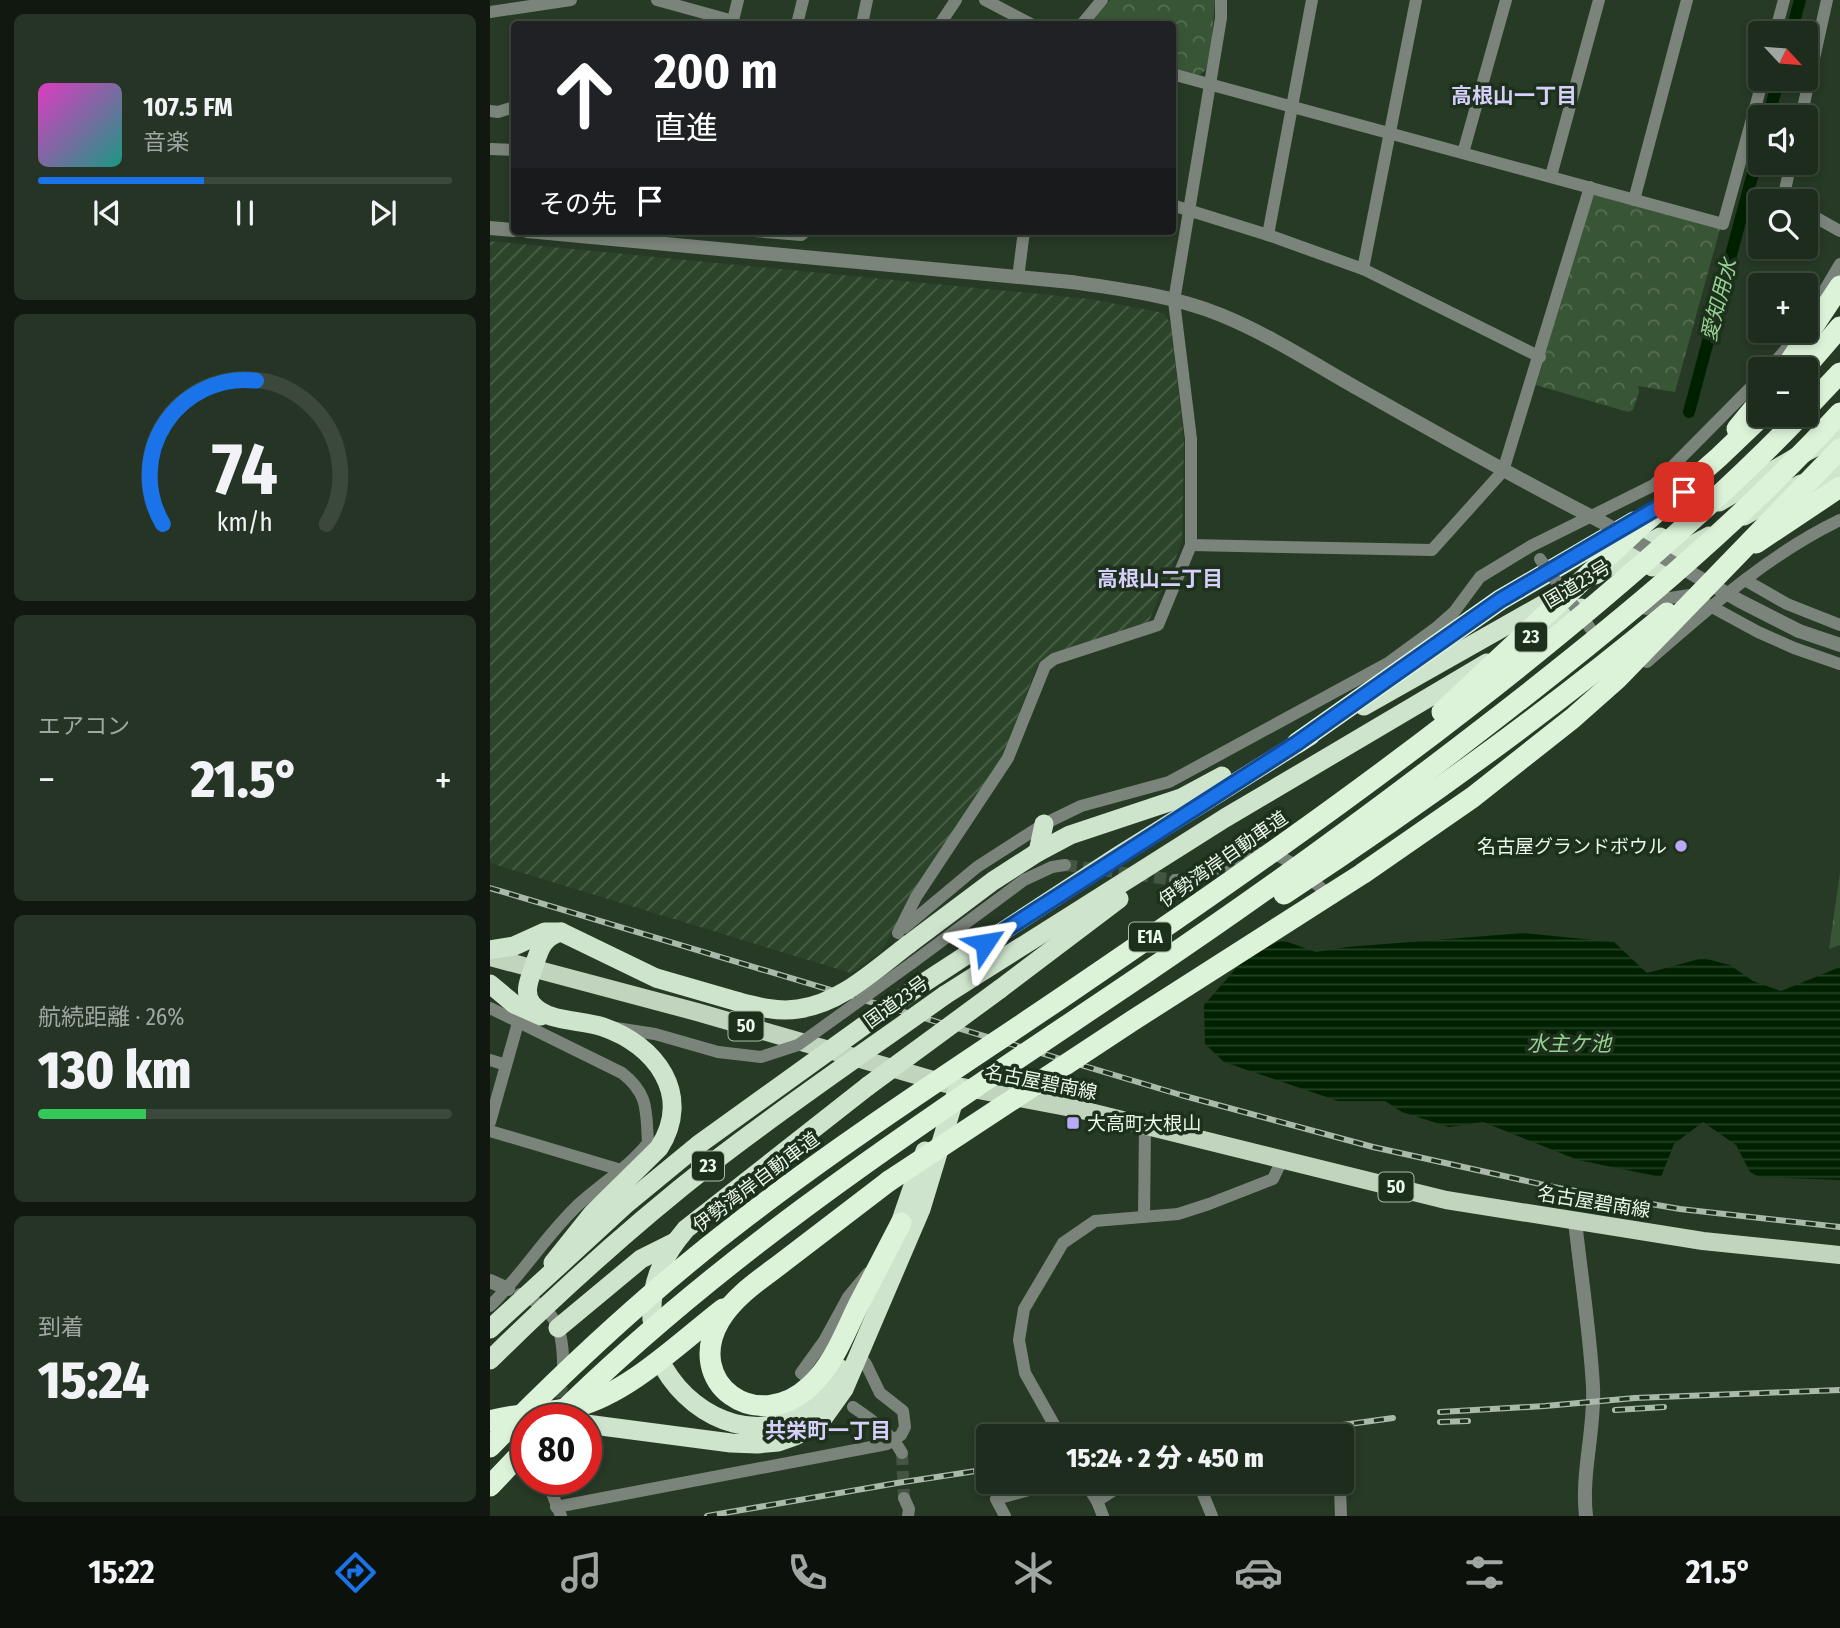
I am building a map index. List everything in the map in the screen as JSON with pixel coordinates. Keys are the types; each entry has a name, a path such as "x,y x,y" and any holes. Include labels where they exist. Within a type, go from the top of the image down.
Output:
{"highway":[{"path":"1793,357 1840,286"},
{"path":"1807,357 1840,313"},
{"path":"1814,357 1840,327"},
{"path":"1818,396 1840,373"},
{"name":"E1A","path":"571,1404 656,1325 798,1211 928,1118 1218,924 1377,810 1480,731 1581,652 1685,564 1777,478 1840,413"},
{"path":"1684,488 1748,415"},
{"path":"1798,456 1840,426"},
{"path":"1066,995 1299,823 1439,714 1752,427"},
{"path":"490,950 514,946 545,932 561,932 656,978 739,1002 783,1010 818,1005 911,953 993,881 1038,852 1070,835 1181,798 1247,761 1297,743 1500,600 1684,492 1718,467 1760,427"},
{"name":"伊勢湾岸自動車道","path":"490,1447 611,1328 745,1218 831,1154 1290,841 1527,661 1728,489 1789,427"},
{"name":"国道23号","path":"490,1329 625,1205 698,1144 919,986 1297,743 1840,434"},
{"path":"490,1421 574,1407 597,1400 643,1371 889,1181 1362,874 1473,797 1617,680 1840,449"},
{"name":"国道23号","path":"490,1360 615,1242 713,1163 945,995 1225,818 1626,581 1840,462"},
{"path":"1756,510 1840,472"},
{"path":"928,1118 1057,1042 1329,864 1612,659 1714,573 1840,487"},
{"path":"1714,573 1788,530 1840,505"},
{"path":"652,1320 651,1303 658,1271 676,1241 703,1214 868,1086 1225,818"},
{"path":"1038,852 1044,824"},
{"path":"532,1289 593,1213 659,1148 666,1138 673,1111 673,1097 668,1084 650,1057 622,1034 543,1012 531,1003 527,990 542,944 547,938 561,932"},
{"path":"490,984 513,1004 526,1011 539,1016 563,1018"},
{"path":"664,1368 684,1397 703,1411 724,1421 765,1426 795,1417 819,1400 842,1368 885,1267 953,1085"},
{"path":"602,1426 732,1443 778,1442 811,1429 824,1417 844,1389 921,1209 953,1085"},
{"path":"746,1290 721,1319 711,1345 710,1360 714,1373 730,1394 742,1402 769,1407 798,1396 821,1375 901,1223"},
{"path":"558,1328 641,1259 676,1241"},
{"path":"490,1427 511,1424"},
{"path":"490,1486 511,1464"}],"main road":[{"name":"名古屋碧南線","path":"490,957 953,1085 1082,1110 1446,1200 1703,1241 1840,1255"}],"street":[{"path":"490,12 528,3 571,0"},
{"path":"657,0 674,2 729,21"},
{"path":"734,21 738,0"},
{"path":"798,21 803,0"},
{"path":"863,21 867,0"},
{"path":"942,21 956,0"},
{"path":"985,0 1025,21"},
{"path":"1084,21 1102,0"},
{"path":"1221,0 1221,18 1174,301 1191,439 1191,545 1158,625 1054,659 1045,666 1008,758 916,897 898,933 977,867 1044,824 1081,806 1169,782 1388,663 1454,612 1480,577 1531,546 1595,518 1654,485 1748,391"},
{"path":"1268,235 1312,0"},
{"path":"1363,269 1416,0"},
{"path":"1463,153 1506,0"},
{"path":"1551,176 1599,0"},
{"path":"1634,200 1687,0"},
{"path":"1778,21 1784,0"},
{"path":"1804,105 1827,0"},
{"path":"1176,75 1723,224 1760,91"},
{"path":"490,111 498,112 511,108"},
{"path":"490,149 511,150"},
{"path":"1191,545 1432,550 1503,471 1590,187"},
{"path":"1176,206 1363,269 1540,357"},
{"path":"1818,219 1840,231"},
{"path":"490,228 511,230"},
{"path":"569,235 1118,288 1220,315 1275,342 1740,601 1799,631 1840,645"},
{"path":"1018,278 1023,235"},
{"path":"1818,301 1840,264"},
{"path":"1779,357 1790,343"},
{"path":"1175,880 1191,879 1255,853 1275,854 1290,862 1337,901 1461,813 1579,720 1745,579 1840,520"},
{"path":"1531,546 1602,644"},
{"path":"1745,579 1787,604 1840,625"},
{"path":"1461,813 1468,771 1492,733 1530,698 1657,600 1690,595 1794,648 1840,664"},
{"path":"1044,824 1070,835"},
{"path":"601,1026 654,1034 718,1052 761,1057 799,1045 911,953 1024,880 1052,867 1065,865"},
{"path":"490,1008 622,1073 636,1084 643,1098 648,1143 621,1170 578,1204 508,1289 490,1306"},
{"path":"490,1122 519,1023"},
{"path":"490,1060 506,1065"},
{"path":"1144,1217 1145,1126"},
{"path":"490,1131 621,1170"},
{"path":"1054,1424 1025,1373 1018,1340 1024,1309 1063,1243 1095,1221 1178,1214 1209,1205 1273,1179 1282,1160"},
{"path":"1575,1221 1593,1387 1586,1516"},
{"path":"804,1375 848,1297 863,1276 879,1264"},
{"path":"490,1281 538,1302 555,1319 564,1351 562,1385"},
{"path":"559,1512 887,1444 895,1440 905,1427 903,1411 880,1393 866,1364 859,1356"},
{"path":"853,1407 895,1440 902,1453"},
{"path":"1005,1516 996,1499 1015,1494"},
{"path":"1093,1494 1103,1516"},
{"path":"1097,1501 1108,1494"},
{"path":"1203,1494 1212,1516"},
{"path":"1340,1494 1341,1516"},
{"path":"904,1498 909,1509 908,1516"}],"shaded area":[{"path":"490,241 1090,299 1164,313 1171,325 1184,442 1182,543 1147,626 1057,656 1037,666 1002,759 925,875 881,952 851,973 490,863"}],"green space":[{"path":"1110,0 1215,0 1206,70 1197,76 1176,70 1176,21 1092,21"},
{"path":"1595,195 1720,229 1675,392 1638,386 1639,392 1633,410 1628,412 1536,385 1592,197"},
{"path":"1840,873 1840,945 1829,949"}],"water":[{"name":"水主ケ池","path":"1523,933 1614,942 1647,973 1703,958 1730,965 1753,981 1781,991 1840,967 1840,1180 1759,1177 1750,1172 1736,1145 1703,1122 1674,1144 1661,1177 1578,1160 1483,1122 1449,1127 1402,1112 1385,1101 1338,1101 1224,1062 1205,1044 1204,1005 1246,957 1282,940 1316,952 1347,947"}],"waterway":[{"name":"愛知用水","path":"1794,21 1800,0"},
{"name":"愛知用水","path":"1771,105 1776,91"},
{"name":"愛知用水","path":"1689,412 1752,175"}],"tunnel":[{"path":"1065,865 1175,880"},
{"path":"560,1404 562,1385"},
{"path":"902,1453 904,1498"}],"railway":[{"path":"490,888 1181,1095 1373,1147 1558,1188 1680,1209 1840,1227"},
{"path":"1440,1412 1635,1398 1840,1390"},
{"path":"1615,1410 1664,1407"},
{"path":"1349,1424 1393,1418"},
{"path":"1440,1422 1468,1421"},
{"path":"707,1516 976,1471"}],"place":[{"name":"名古屋グランドボウル","path":"1681,846"},
{"name":"大高町大根山","path":"1073,1123"}],"district":[{"name":"高根山一丁目","path":"1514,96"},
{"name":"高根山二丁目","path":"1160,579"},
{"name":"共栄町一丁目","path":"828,1431"}],"route":[{"path":"985,943 1297,743 1500,600 1684,492"}]}
